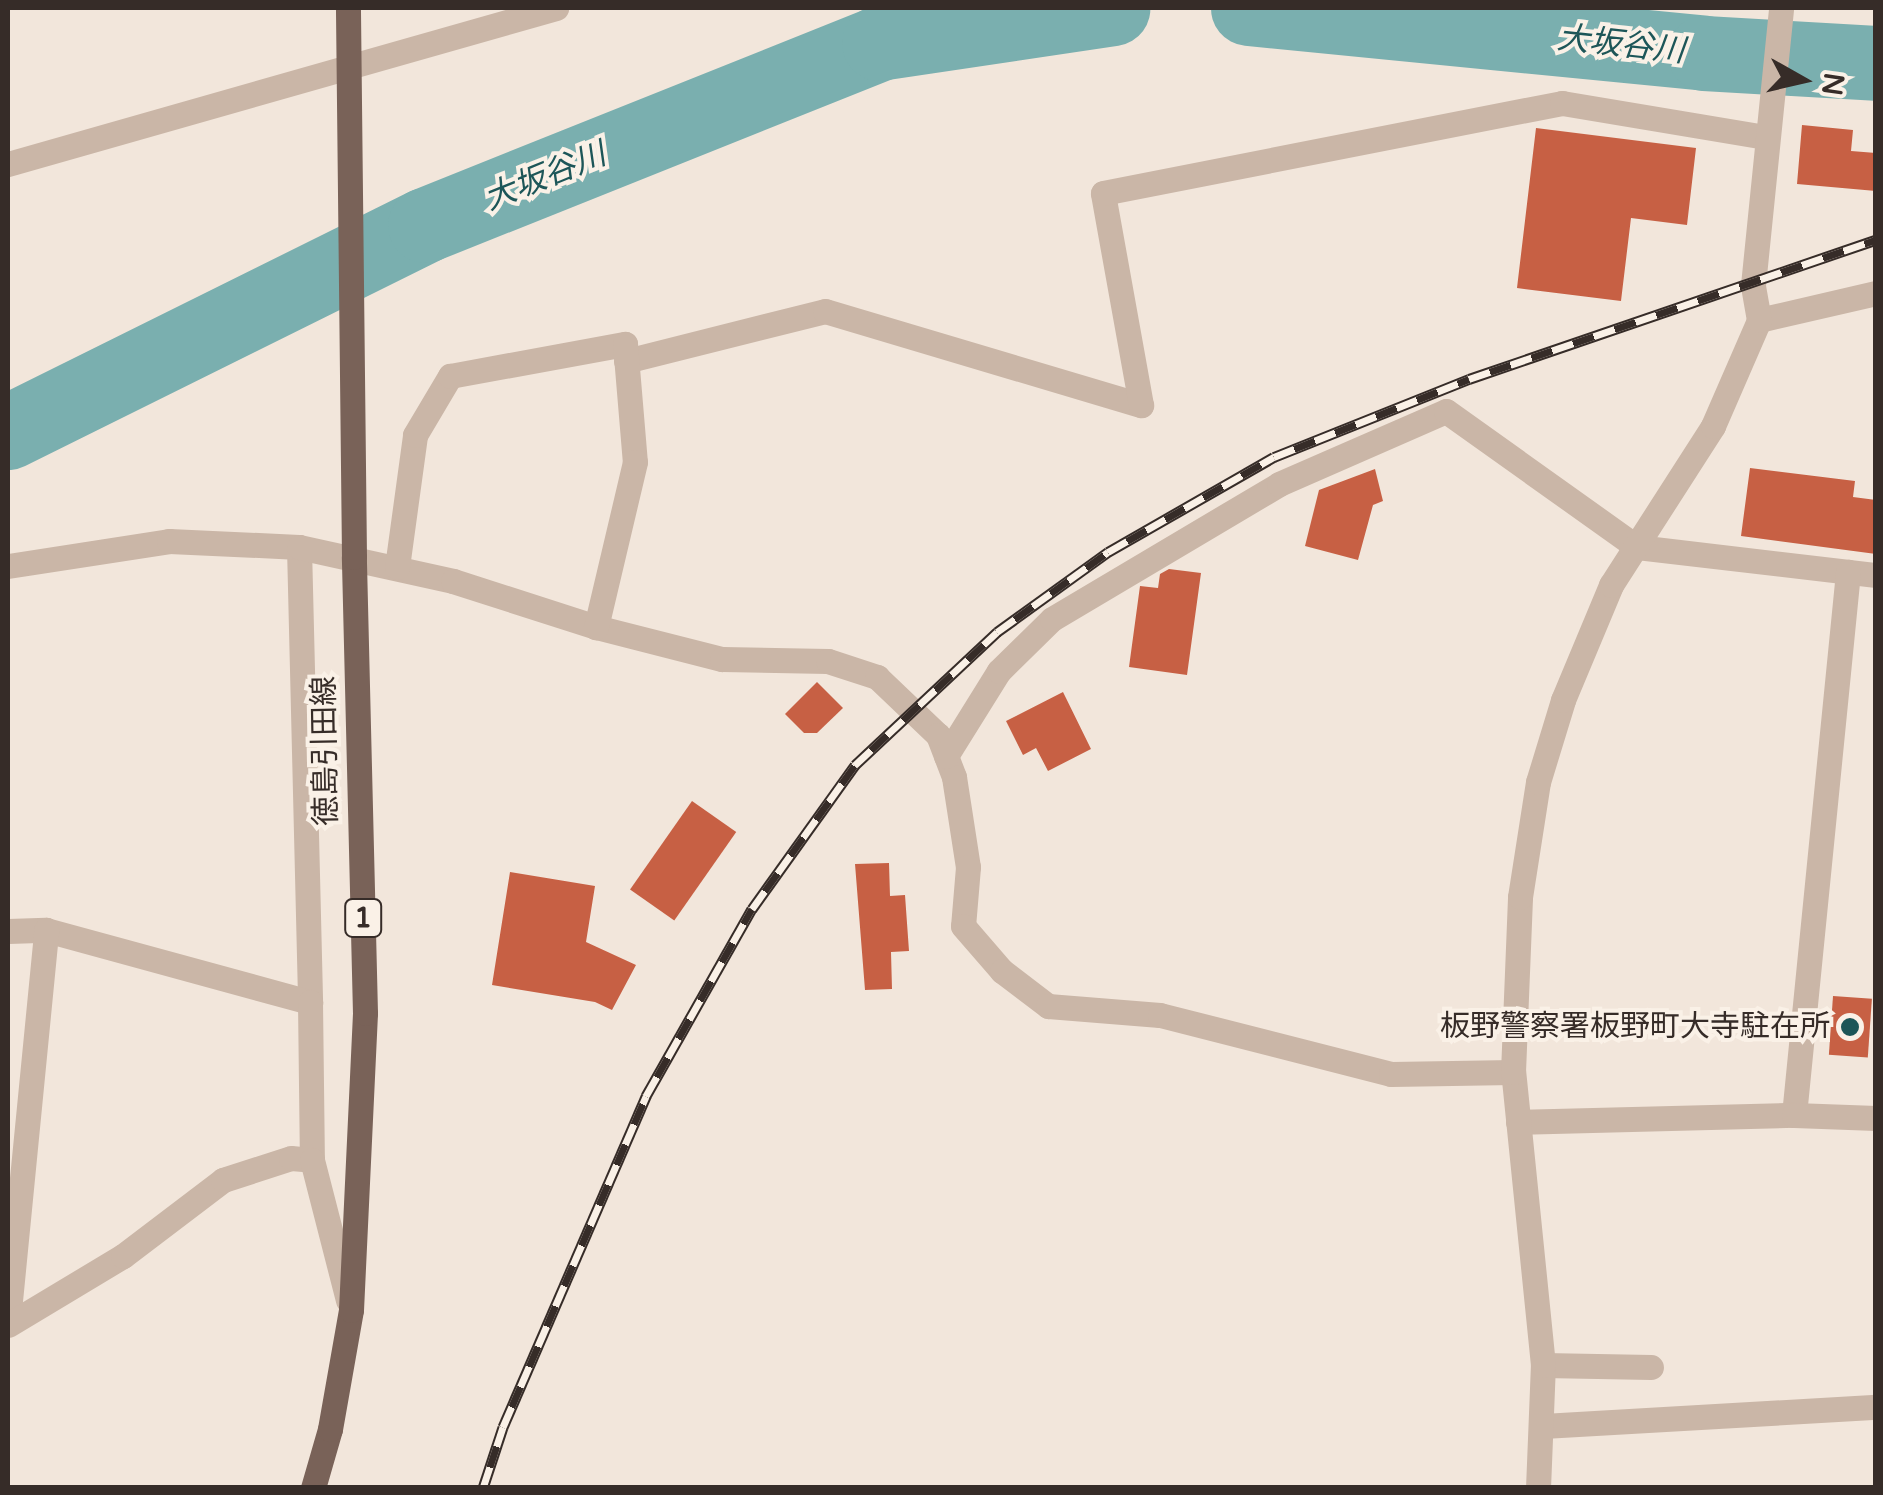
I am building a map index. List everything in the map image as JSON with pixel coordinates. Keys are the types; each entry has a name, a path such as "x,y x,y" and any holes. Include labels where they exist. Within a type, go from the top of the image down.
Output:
{"main road":[{"name":"徳島引田線","path":"313,1488 330,1429 351,1310 365,1013 354,556 348,8"}],"street":[{"path":"8,164 349,69 502,15 556,8"},
{"path":"1538,1488 1542,1365 1513,1072 1520,897 1538,782 1563,700 1604,601 1713,426 1759,320 1753,284 1781,8"},
{"path":"626,361 825,311 1141,405 1103,193 1562,103 1765,137"},
{"path":"1759,320 1876,293"},
{"path":"397,567 415,435 450,376 624,344 636,462 596,628"},
{"path":"946,756 998,671 1052,618 1280,484 1446,411 1636,547 1876,575"},
{"path":"8,566 168,541 300,547 397,567 596,628 722,659 828,660 877,678 938,736 954,778 968,867 963,926 1002,971 1048,1006 1160,1015 1391,1074 1513,1072"},
{"path":"300,547 312,1160 351,1310"},
{"path":"1794,1115 1848,572"},
{"path":"8,930 46,930 310,1002"},
{"path":"8,1323 46,930"},
{"path":"1518,1122 1794,1115 1876,1118"},
{"path":"8,1323 124,1256 223,1180 291,1158 312,1160"},
{"path":"1542,1365 1651,1368"},
{"path":"1543,1426 1876,1407"}],"building":[{"path":"1802,125 1853,130 1851,151 1876,153 1876,191 1797,184"},
{"path":"1536,128 1696,148 1687,225 1631,218 1621,301 1517,288"},
{"path":"1750,468 1855,481 1853,497 1876,500 1876,554 1741,536"},
{"path":"1375,469 1383,501 1373,505 1358,560 1305,546 1319,490"},
{"path":"1169,569 1201,573 1187,675 1129,667 1140,586 1158,588 1160,574"},
{"path":"817,682 843,708 817,733 804,733 785,714"},
{"path":"1063,692 1091,749 1048,771 1036,748 1023,755 1006,721"},
{"path":"692,801 736,832 674,920 630,889"},
{"path":"889,863 890,896 905,895 909,951 891,952 892,989 865,990 855,864"},
{"path":"510,872 595,886 586,942 636,965 612,1010 595,1002 492,985"},
{"name":"板野警察署板野町大寺駐在所","path":"1833,996 1872,999 1868,1058 1829,1055"}],"waterway":[{"name":"大坂谷川","path":"8,432 425,225 879,43 1112,8"},
{"name":"大坂谷川","path":"1248,8 1704,53 1876,63"}],"railway":[{"path":"483,1488 503,1427 646,1096 752,909 855,765 997,632 1108,552 1274,457 1469,379 1876,240"}],"place":[{"name":"板野警察署板野町大寺駐在所","path":"1850,1027"}]}
